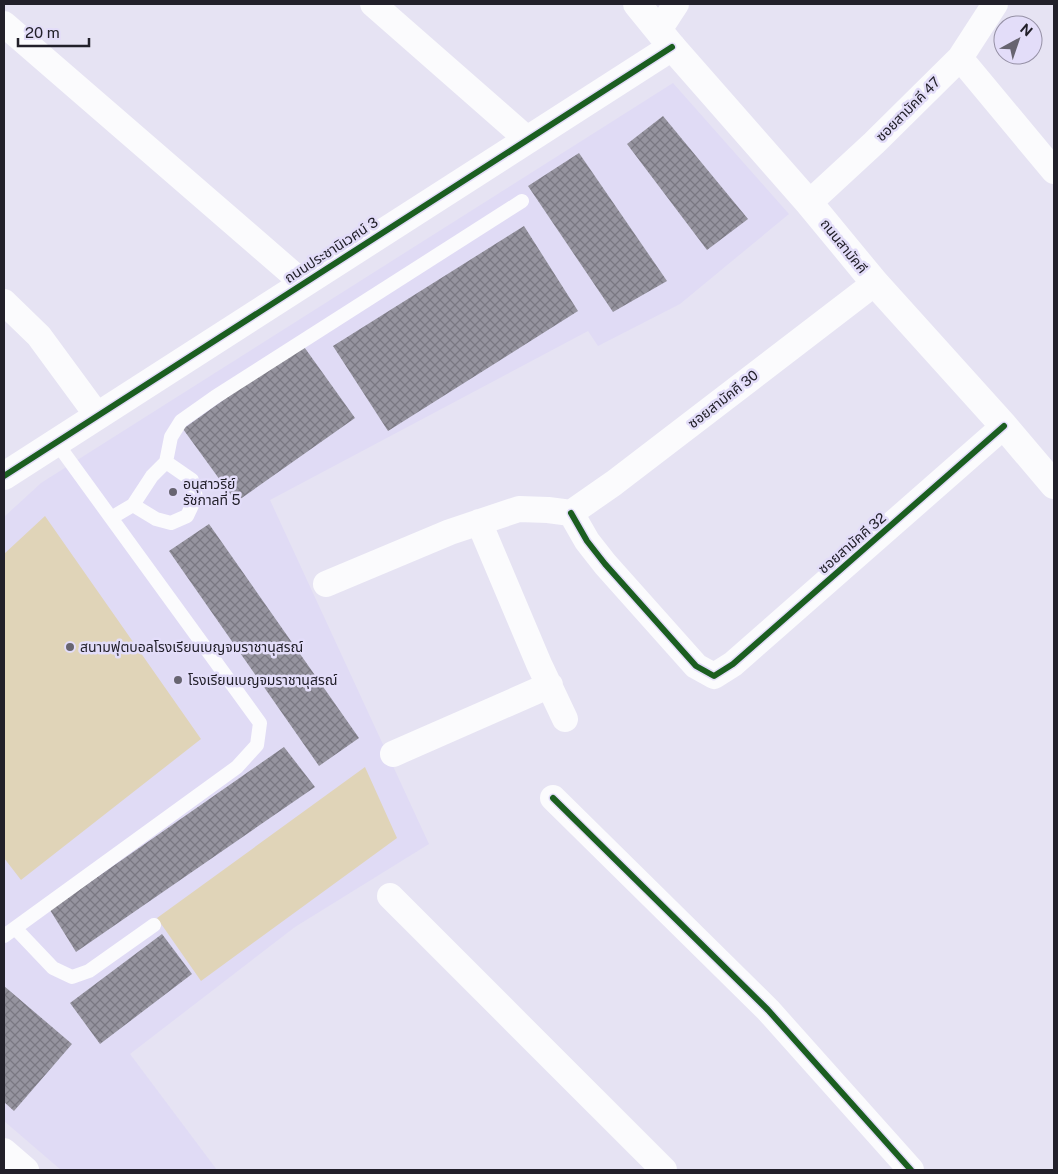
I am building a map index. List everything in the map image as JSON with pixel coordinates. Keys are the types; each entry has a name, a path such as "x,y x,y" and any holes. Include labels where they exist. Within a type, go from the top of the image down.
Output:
{"street":[{"path":"373,4 527,139"},
{"name":"ถนนสามัคคี","path":"637,4 809,202 874,282 1004,426 1054,485"},
{"path":"666,38 676,4"},
{"name":"ซอยสามัคคี 47","path":"809,202 874,143 960,58 995,4"},
{"path":"4,24 303,283"},
{"name":"ถนนประชานิเวศน์ 3","path":"4,476 527,139 666,38"},
{"path":"960,58 1054,171"},
{"name":"ซอยสามัคคี 30","path":"571,514 614,483 874,282"},
{"path":"4,302 39,336 97,416"},
{"name":"ซอยสามัคคี 32","path":"571,514 587,541 618,579 696,666 714,676 733,664 1004,426"},
{"path":"326,584 478,522 519,509 548,510 571,514"},
{"path":"478,522 566,719"},
{"path":"393,754 550,685"},
{"path":"554,798 768,1010 911,1170"},
{"path":"390,896 664,1170"},
{"path":"4,1151 26,1170"}],"lane":[{"path":"111,518 133,504 152,476 166,462 171,437 181,421 215,397 522,201"},
{"path":"56,442 260,723 257,745 237,767 9,932 53,968 72,977 89,972 154,925"},
{"path":"133,504 156,520 171,523 187,516 196,497 192,480 166,462"}],"shaded area":[{"name":"โรงเรียนเบญจมราชานุสรณ์","path":"673,83 789,214 680,304 598,346 588,331 270,500 429,844 295,927 130,1054 217,1170 61,1170 4,1121 4,517 41,483"},
{"name":"สนามฟุตบอลโรงเรียนเบญจมราชานุสรณ์","path":"45,516 201,739 21,880 4,858 4,554"},
{"path":"365,767 397,838 201,981 157,918"}],"building":[{"path":"663,116 748,219 707,250 627,144"},
{"path":"579,153 667,281 613,312 528,186"},
{"path":"524,226 578,311 388,431 333,346"},
{"path":"302,344 355,418 236,502 183,429"},
{"path":"209,524 359,738 319,766 169,551"},
{"path":"284,747 315,787 76,952 50,910"},
{"path":"162,934 192,974 100,1044 70,1003"},
{"path":"4,986 72,1044 14,1111 4,1102"}],"cycle path":[{"path":"4,476 672,47"},
{"path":"571,513 587,541 605,564 696,666 714,676 733,664 1004,426"},
{"path":"553,798 768,1010 911,1170"}],"place":[{"name":"อนุสาวรีย์ รัชกาลที่ 5","path":"173,492"},
{"name":"สนามฟุตบอลโรงเรียนเบญจมราชานุสรณ์","path":"70,647"},
{"name":"โรงเรียนเบญจมราชานุสรณ์","path":"178,680"}]}
